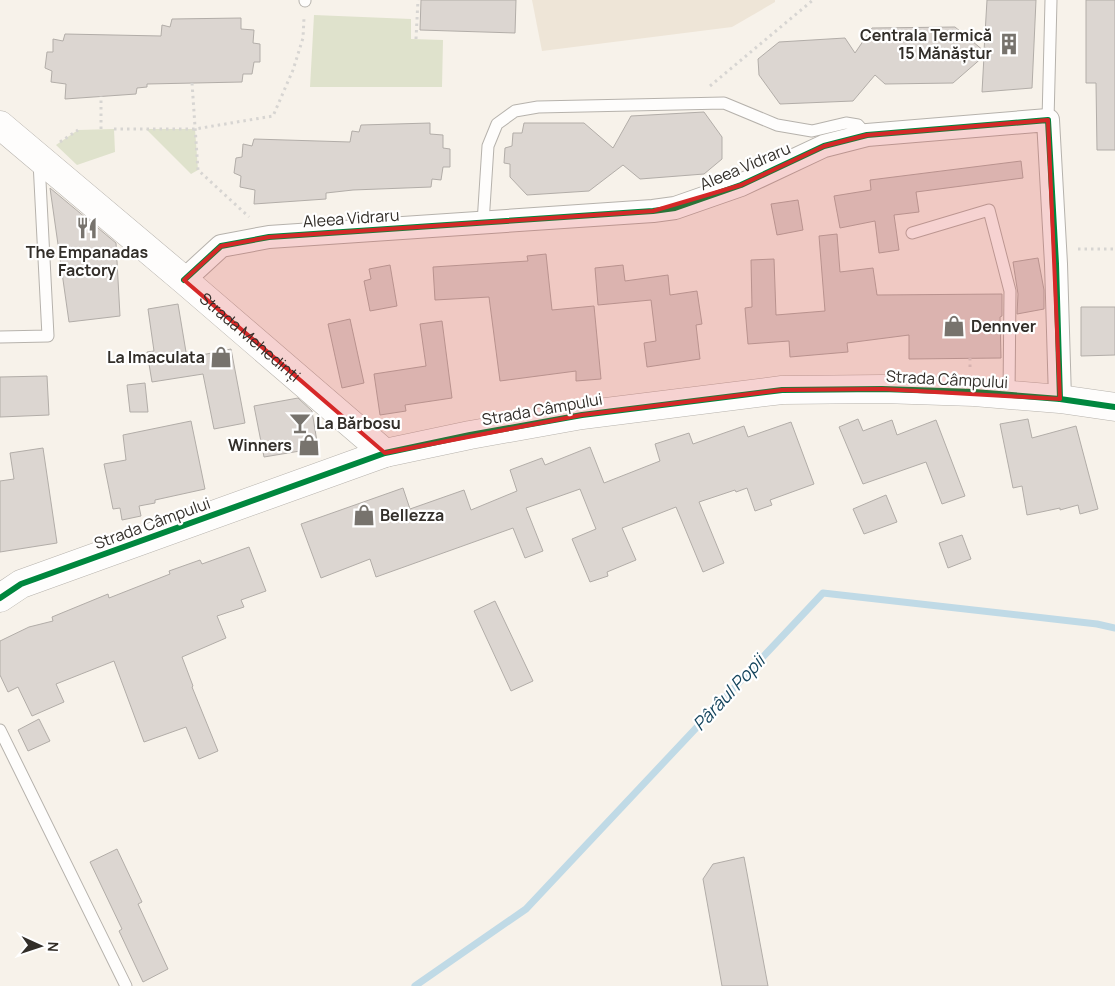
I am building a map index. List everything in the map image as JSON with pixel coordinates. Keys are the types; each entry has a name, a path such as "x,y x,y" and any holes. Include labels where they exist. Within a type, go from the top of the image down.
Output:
{"street":[{"name":"Aleea Vidraru","path":"184,280 221,246 269,237 652,212 675,208 741,185 824,146 867,135 1048,120"},
{"path":"1048,120 1056,250 1060,399"},
{"name":"Strada Mehedinți","path":"0,124 385,453"},
{"name":"Strada Câmpului","path":"7,589 385,453 470,435 582,415 782,390 882,389 1009,395 1060,399 1115,407"}],"lane":[{"path":"1048,120 1051,0"},
{"path":"482,223 488,146 497,124 515,111 538,107 724,103 777,125 812,131 846,123 858,125 867,135"},
{"path":"0,338 48,336 39,157"},
{"path":"912,233 989,210 1010,291 1009,395"},
{"path":"0,730 126,986"}],"path":[{"path":"416,39 419,15 418,0"},
{"path":"688,103 814,0"},
{"path":"114,129 195,129 273,116 293,70 303,38 305,1"},
{"path":"192,83 198,170 269,237"},
{"path":"101,96 101,129"},
{"path":"1056,250 1115,248"}],"highlighted area":[{"path":"1048,120 1060,399 882,389 782,390 582,415 385,453 184,280 221,246 269,237 653,211 741,185 824,146 867,135"}],"shaded area":[{"path":"532,0 775,0 775,2 732,27 542,51"}],"green space":[{"path":"314,15 411,19 411,39 443,40 442,87 310,87"},
{"path":"114,129 115,152 77,165 56,145 78,130"},
{"path":"146,129 195,129 198,170 191,174"}],"building":[{"path":"421,0 516,0 515,33 420,30"},
{"path":"987,0 1036,0 1032,88 982,92 984,56 953,83 885,84 875,75 853,101 780,104 759,75 758,59 779,42 845,38 855,53 872,28 955,27 984,51"},
{"path":"1086,0 1115,0 1115,150 1097,150 1096,83 1086,83"},
{"path":"241,18 241,29 254,30 253,43 260,44 260,62 254,62 252,74 243,74 242,82 147,84 147,87 137,88 136,94 65,99 66,84 51,82 52,71 45,68 47,52 53,52 53,39 63,41 65,34 161,36 162,25 170,27 172,19"},
{"path":"704,112 722,137 722,159 704,174 640,179 623,165 589,191 527,195 510,177 510,164 504,163 505,148 512,146 513,133 522,133 524,123 584,123 613,148 631,116"},
{"path":"430,123 430,134 443,135 443,148 450,149 450,167 443,167 441,180 432,179 431,187 353,190 326,193 326,199 254,204 255,190 240,187 241,176 234,173 236,158 242,157 243,144 252,146 254,139 350,142 352,131 359,132 361,125"},
{"path":"1021,161 1023,178 916,192 919,212 894,215 899,250 879,253 875,221 840,228 834,196 871,190 870,180"},
{"path":"50,188 116,243 120,316 69,322"},
{"path":"798,200 803,230 777,235 771,204"},
{"path":"837,234 840,272 873,268 877,295 1002,294 1002,316 1000,317 1001,358 909,359 909,335 847,343 848,352 790,357 789,341 748,344 745,308 752,307 751,260 774,259 776,315 825,311 819,236"},
{"path":"546,254 552,310 594,306 601,379 576,381 576,371 500,381 489,297 435,300 433,267 528,261 527,256"},
{"path":"1038,258 1044,290 1044,309 1017,314 1018,294 1013,262"},
{"path":"390,265 397,306 370,311 364,281 371,279 369,269"},
{"path":"623,265 625,281 668,275 670,295 697,291 702,324 696,325 700,359 647,367 644,343 656,341 651,300 598,305 595,268"},
{"path":"178,304 187,358 231,349 245,423 214,429 203,374 152,382 147,352 154,351 148,309"},
{"path":"1081,307 1115,307 1115,355 1081,356"},
{"path":"350,319 364,383 342,388 328,324"},
{"path":"442,321 452,398 405,405 406,411 380,415 374,374 426,366 420,324"},
{"path":"47,376 49,415 0,417 0,377"},
{"path":"145,383 148,412 130,412 127,385"},
{"path":"298,398 312,411 318,448 264,457 254,406"},
{"path":"858,419 863,431 892,420 897,435 936,420 965,496 942,504 926,462 863,484 839,427"},
{"path":"1028,419 1032,438 1076,426 1098,509 1080,514 1078,505 1027,515 1022,486 1013,488 1000,424"},
{"path":"191,421 205,489 155,500 155,503 139,506 141,516 122,520 120,508 113,509 104,464 126,460 123,435"},
{"path":"791,422 814,484 770,500 772,505 755,511 747,488 699,502 724,563 703,572 676,507 622,528 636,560 607,572 608,576 590,582 572,539 596,529 580,489 526,508 543,551 525,558 513,528 376,577 370,559 321,578 301,524 403,488 410,509 464,490 471,510 517,491 510,470 542,458 545,465 590,447 604,483 660,461 655,444 689,433 693,444 744,426 748,437"},
{"path":"43,448 57,543 0,552 0,481 14,479 10,453"},
{"path":"886,495 897,522 864,534 853,509"},
{"path":"962,535 971,559 948,568 939,543"},
{"path":"249,547 266,591 241,600 244,607 217,616 226,638 182,657 218,751 199,759 186,727 144,742 114,661 56,684 64,702 32,716 18,687 8,692 0,675 0,641 29,627 53,621 52,617 108,594 109,598 170,574 169,571 200,560 202,564"},
{"path":"495,601 533,681 511,691 474,611"},
{"path":"39,719 50,741 28,751 18,730"},
{"path":"117,849 142,902 138,904 168,969 143,982 119,931 122,929 90,862"},
{"path":"744,857 768,986 722,986 703,879 713,864"}],"waterway":[{"name":"Pârâul Popii","path":"415,986 526,909 823,593 1097,624 1115,628"}],"cycle path":[{"path":"184,280 221,246 269,237 675,208 741,185 824,146 867,135 1048,120 1056,264 1060,399"},
{"path":"0,598 21,584 385,453 470,435 582,415 782,390 882,389 974,392 1060,399 1115,407"}],"place":[{"name":"Centrala Termică 15 Mănăștur","path":"1009,44"},
{"name":"The Empanadas Factory","path":"87,228"},
{"name":"Dennver","path":"954,326"},
{"name":"La Imaculata","path":"221,357"},
{"name":"La Bărbosu","path":"300,423"},
{"name":"Winners","path":"309,445"},
{"name":"Bellezza","path":"364,515"}]}
